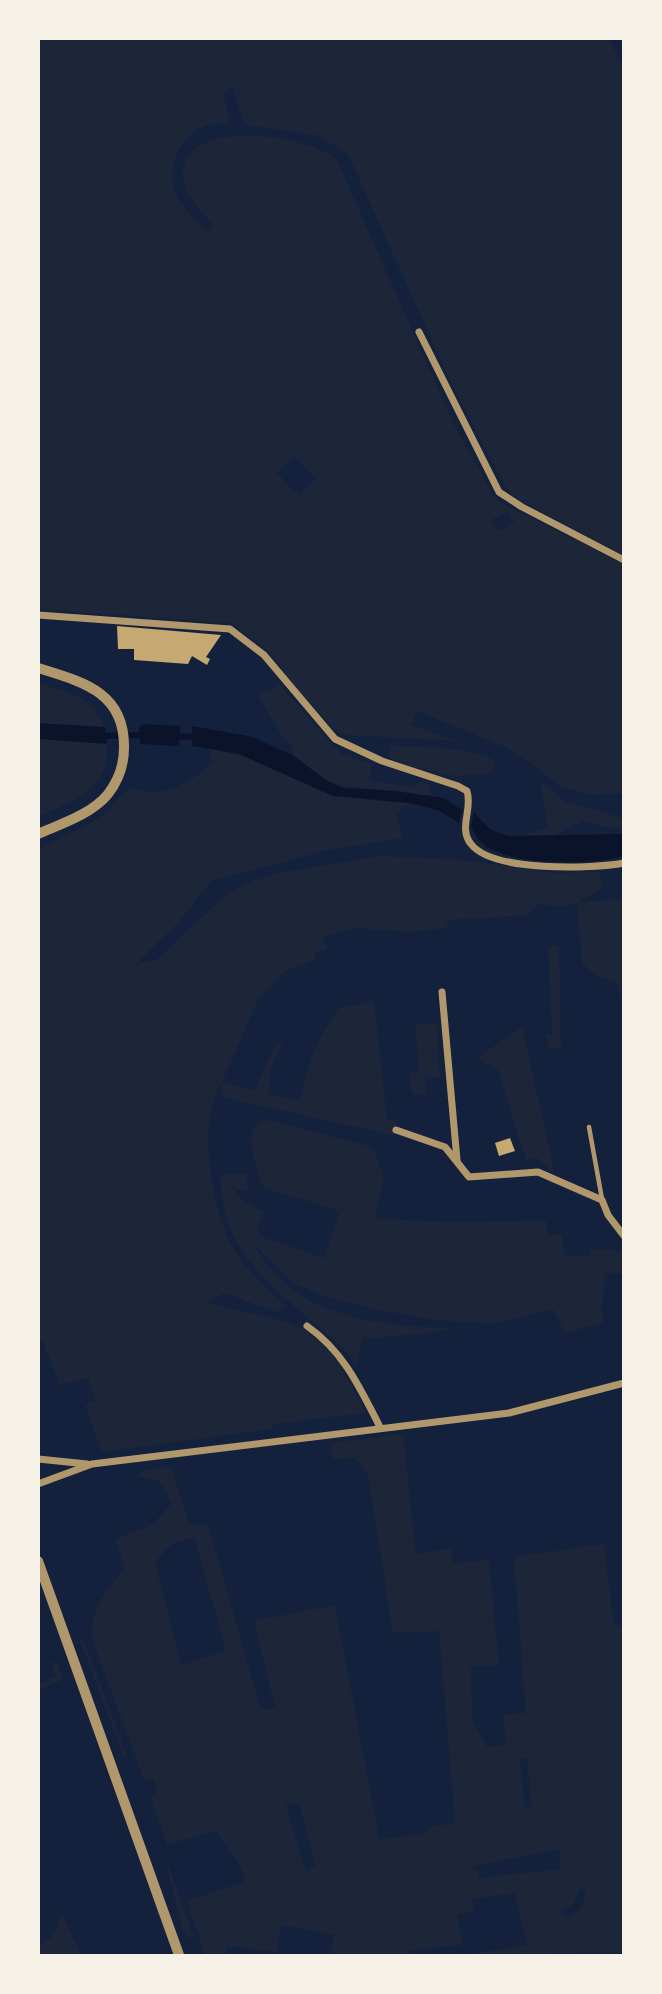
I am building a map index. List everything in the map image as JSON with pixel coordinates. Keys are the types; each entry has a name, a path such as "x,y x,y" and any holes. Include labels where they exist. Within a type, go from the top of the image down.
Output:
{"street":[{"path":"419,332 499,492 522,508 624,559"},
{"path":"38,615 230,629 264,655 335,739 382,761 458,786 468,795 465,825 467,835 477,849 514,862 576,866 624,863"},
{"path":"38,668 90,686 112,703 122,727 124,744 124,759 117,780 107,795 83,813 38,834"},
{"path":"442,992 457,1161"},
{"path":"396,1130 445,1147 469,1177 538,1172 602,1200 608,1215 624,1236"},
{"path":"307,1326 327,1340 344,1358 380,1427"},
{"path":"38,1459 92,1464 509,1413 624,1383"},
{"path":"38,1484 92,1464"},
{"path":"38,1561 179,1955"}],"lane":[{"path":"589,1127 602,1200"}],"shaded area":[{"path":"38,39 609,39 624,69 623,555 518,499 505,486 453,387 348,154 317,135 245,125 232,88 223,92 230,123 207,125 191,135 178,151 172,180 180,201 208,232 214,227 191,197 183,178 187,158 201,145 223,138 275,138 301,143 337,160 454,425 496,500 623,564 623,794 592,795 560,786 526,759 503,746 417,711 411,725 457,741 344,735 333,728 294,685 269,652 231,623 39,609","holes":["294,456 316,479 299,496 277,473","508,512 515,523 497,531 491,520"]},
{"path":"38,683 73,695 89,704 100,718 107,741 104,770 97,781 78,798 39,816"},
{"path":"279,684 340,753 372,764 369,780 416,788 420,780 428,783 431,796 333,784 294,756 292,745 283,738 258,696 260,691 271,692"},
{"path":"38,723 105,727 107,744 39,739"},
{"path":"144,724 180,726 179,746 140,744 139,727"},
{"path":"192,726 253,737 294,756 324,779 343,788 396,791 444,798 462,810 459,823 438,810 409,803 333,796 239,754 192,746"},
{"path":"390,746 443,748 483,755 495,760 493,773 454,776 414,767 389,757"},
{"path":"210,748 239,754 333,796 409,803 396,815 403,838 328,850 211,881 179,922 135,965 155,961 228,893 252,881 284,872 381,856 459,860 556,873 600,872 603,888 578,902 623,899 623,1004 616,982 597,977 582,963 577,903 564,907 538,904 528,915 447,920 448,928 407,932 353,928 323,937 326,950 315,952 316,959 285,971 259,998 222,1082 254,1091 275,1045 283,1044 272,1065 268,1094 300,1101 314,1052 339,1008 374,1002 387,1120 396,1119 396,1136 221,1097 221,1084 214,1100 208,1142 218,1210 237,1255 286,1307 279,1312 273,1311 225,1293 207,1302 287,1322 317,1339 338,1363 366,1413 273,1424 271,1429 102,1452 85,1405 96,1401 88,1378 60,1385 43,1342 39,1341 39,849 101,818 129,788 165,791 194,778 214,763"},
{"path":"540,780 566,802 623,818 623,828 603,827 584,820 555,835 520,836 548,828"},
{"path":"474,813 491,830 508,836 623,834 623,856 572,862 512,857 479,840 471,826"},
{"path":"548,946 559,947 561,1048 549,1050 546,1034 552,1034"},
{"path":"436,1023 440,1077 425,1077 427,1094 412,1095 409,1073 419,1071 415,1025"},
{"path":"522,1027 555,1174 536,1157 526,1160 498,1070 477,1058"},
{"path":"267,1120 373,1147 384,1177 375,1219 461,1222 546,1220 547,1235 562,1234 565,1257 591,1255 591,1249 623,1251 623,1274 605,1273 603,1305 600,1306 604,1322 565,1334 553,1309 495,1324 436,1320 378,1310 324,1296 293,1283 254,1244 271,1269 291,1288 315,1303 370,1320 399,1325 456,1328 362,1339 356,1367 347,1352 282,1295 251,1263 230,1228 220,1175 246,1173 249,1191 231,1187 244,1201 264,1212 257,1228 262,1237 324,1258 340,1211 264,1188 254,1158 252,1133 256,1125"},
{"path":"403,1434 416,1554 451,1548 453,1564 489,1560 499,1665 471,1667 472,1719 487,1747 506,1746 503,1715 526,1713 514,1557 604,1544 614,1625 624,1625 623,1953 460,1955 527,1946 515,1893 472,1899 474,1912 458,1914 462,1945 409,1950 409,1955 330,1955 334,1935 281,1925 277,1952 227,1946 226,1955 205,1955 187,1901 246,1881 240,1866 216,1831 167,1845 150,1796 158,1793 153,1778 144,1780 92,1639 97,1609 106,1592 125,1569 115,1539 152,1525 172,1503 159,1481 139,1477 143,1470 171,1467 190,1525 208,1524 261,1710 275,1708 254,1621 335,1605 379,1838 422,1835 430,1827 455,1823 439,1631 393,1633 368,1475 356,1458 333,1459 330,1443","holes":["194,1537 226,1650 181,1665 155,1562 172,1544","527,1758 532,1808 525,1809 520,1759","299,1802 315,1865 306,1873 286,1805","560,1849 560,1869 479,1878 479,1872 471,1866","582,1885 586,1895 579,1911 566,1917 561,1915 562,1909 573,1905"]},
{"path":"78,1635 85,1643 127,1756 124,1757"},
{"path":"51,1662 57,1663 63,1680 39,1689 39,1684 56,1677"},
{"path":"167,1867 194,1937 189,1938 183,1931"},
{"path":"61,1912 81,1955 39,1955 39,1945 48,1940 54,1932"}],"building":[{"path":"117,626 221,635 206,657 210,659 207,665 192,656 188,664 134,660 134,649 118,649"},
{"path":"510,1138 515,1151 499,1156 495,1143"}],"waterway":[{"path":"100,736 145,735"},
{"path":"173,736 197,737"}]}
